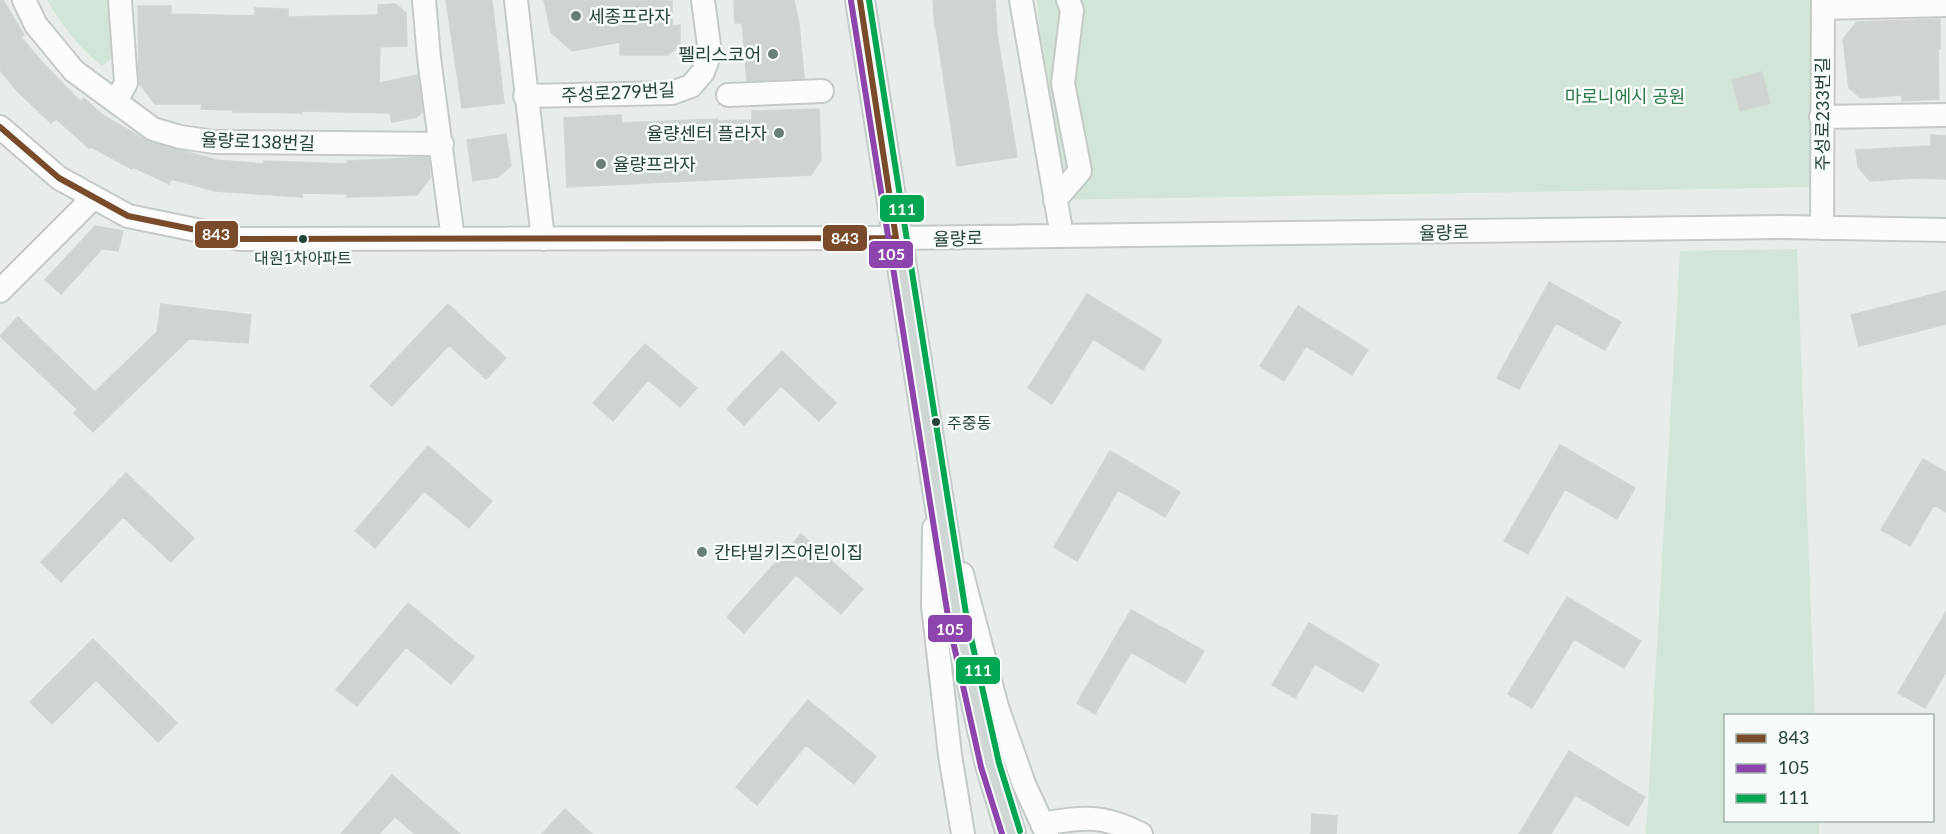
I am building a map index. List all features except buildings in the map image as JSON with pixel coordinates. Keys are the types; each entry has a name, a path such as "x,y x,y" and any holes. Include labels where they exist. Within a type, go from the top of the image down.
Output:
{"main road":[{"path":"860,0 958,622 990,765 1011,834"}],"street":[{"name":"율량로138번길","path":"24,0 36,25 74,71 153,129 180,137 215,142 442,144"},
{"path":"116,101 126,83 120,0"},
{"path":"424,0 429,58 453,239"},
{"path":"516,0 525,96 543,239"},
{"name":"주성로279번길","path":"525,96 672,93 691,86 703,72 710,53 703,0"},
{"path":"1021,0 1062,236"},
{"path":"1055,200 1080,171 1063,83 1072,10 1068,0"},
{"path":"1823,4 1946,5"},
{"name":"주성로233번길","path":"1822,228 1823,4"},
{"path":"728,95 822,91"},
{"path":"1821,117 1946,115"},
{"name":"율량로","path":"0,128 59,178 128,216 240,239 897,238 1822,228 1946,230"},
{"path":"0,291 94,197"},
{"path":"935,472 997,707 1024,784 1045,829 1084,817 1120,824 1141,834"},
{"path":"935,472 933,606 950,755 963,834"}],"green space":[{"path":"47,0 109,0 115,56 102,66 72,36"},
{"name":"마로니에시 공원","path":"1037,0 1813,0 1822,187 1055,200"},
{"path":"1797,249 1815,714 1724,714 1724,822 1819,822 1819,834 1646,834 1680,251"}],"transit line":[{"name":"843","path":"0,127 59,178 128,216 240,239 896,238 860,0"},
{"name":"111","path":"869,0 967,620 999,763 1020,831"},
{"name":"105","path":"851,1 949,623 981,767 1002,834"}],"place":[{"name":"세종프라자","path":"576,16"},
{"name":"펠리스코어","path":"773,54"},
{"name":"율량센터 플라자","path":"779,133"},
{"name":"율량프라자","path":"601,164"},
{"name":"대원1차아파트","path":"303,239"},
{"name":"주중동","path":"936,422"},
{"name":"칸타빌키즈어린이집","path":"702,552"}]}
